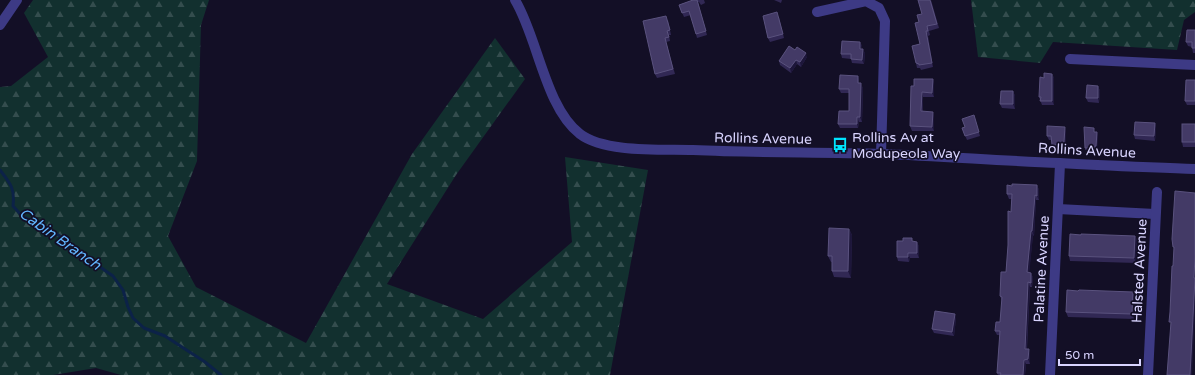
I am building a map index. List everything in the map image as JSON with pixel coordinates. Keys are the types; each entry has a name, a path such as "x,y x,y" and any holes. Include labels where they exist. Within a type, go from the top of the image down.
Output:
{"street":[{"path":"0,25 17,0"},
{"name":"Rollins Avenue","path":"515,0 525,21 552,92 565,118 580,134 598,143 614,147 730,152 881,154 1060,164 1195,169"},
{"path":"817,12 866,1 879,8 885,21 881,154"},
{"path":"1070,59 1195,65"},
{"name":"Palatine Avenue","path":"1050,375 1060,164"},
{"name":"Halsted Avenue","path":"1148,375 1157,192"},
{"path":"1058,210 1155,214"}],"green space":[{"path":"33,0 209,0 201,25 197,161 168,236 196,287 306,343 412,154 495,38 525,79 456,175 387,284 483,319 572,242 565,157 648,170 610,375 121,375 96,368 53,375 0,375 0,87 11,86 48,57 24,13"},
{"path":"971,0 1195,0 1195,12 1184,20 1177,50 1053,42 1040,63 978,57"}],"building":[{"path":"697,0 706,31 696,34 689,11 682,13 679,5"},
{"path":"918,0 930,0 937,24 927,26 928,31 926,31 932,63 919,65 916,63 912,46 920,44 915,23 919,22 917,15 922,14"},
{"path":"777,12 783,34 768,38 763,16"},
{"path":"666,16 670,30 667,31 669,37 665,38 673,69 655,74 643,21"},
{"path":"1187,30 1195,30 1195,48 1192,48 1192,42 1186,42"},
{"path":"842,41 860,42 860,49 863,49 862,60 851,59 851,54 841,54"},
{"path":"789,46 795,50 797,47 806,53 800,62 796,60 790,68 779,61"},
{"path":"1044,73 1052,74 1052,101 1040,101 1040,77 1044,78"},
{"path":"840,75 858,76 858,83 861,83 860,117 857,117 857,124 838,124 839,111 849,111 849,89 839,89"},
{"path":"914,79 933,79 932,93 922,92 921,111 933,112 932,127 910,126 911,86 914,86"},
{"path":"1186,80 1195,80 1195,101 1185,101"},
{"path":"1087,85 1098,86 1098,98 1086,98"},
{"path":"1001,91 1013,91 1013,104 1000,104"},
{"path":"974,115 979,132 965,136 962,128 965,127 962,119"},
{"path":"1135,122 1155,123 1154,136 1134,135"},
{"path":"1182,124 1195,124 1195,142 1182,142"},
{"path":"1047,126 1065,127 1063,145 1052,145 1051,136 1047,136"},
{"path":"1084,127 1094,128 1094,132 1097,132 1095,148 1085,148"},
{"path":"1012,184 1037,185 1037,196 1035,195 1027,272 1031,273 1031,283 1028,282 1025,349 1029,349 1028,359 1024,360 1023,375 1000,375 1001,373 997,373 1000,331 995,331 996,322 1000,322 1002,297 1000,296 1001,272 1006,272 1008,211 1011,212 1012,194 1007,194 1007,185 1012,186"},
{"path":"1175,191 1195,193 1195,278 1190,375 1167,375 1171,322 1169,322 1174,247 1172,239"},
{"path":"829,228 849,229 848,271 832,271 832,256 828,256"},
{"path":"1070,234 1135,236 1134,258 1069,256"},
{"path":"903,238 912,238 912,241 917,242 917,253 908,253 908,257 897,257 897,241 903,241"},
{"path":"1067,290 1133,292 1132,314 1066,312"},
{"path":"935,311 955,314 952,332 932,329"}],"waterway":[{"name":"Cabin Branch","path":"0,170 7,179 13,191 13,206 22,216 51,230 113,276 123,290 133,318 144,328 165,336 205,362 221,375"}],"place":[{"name":"Rollins Av at Modupeola Way","path":"840,145"}]}
